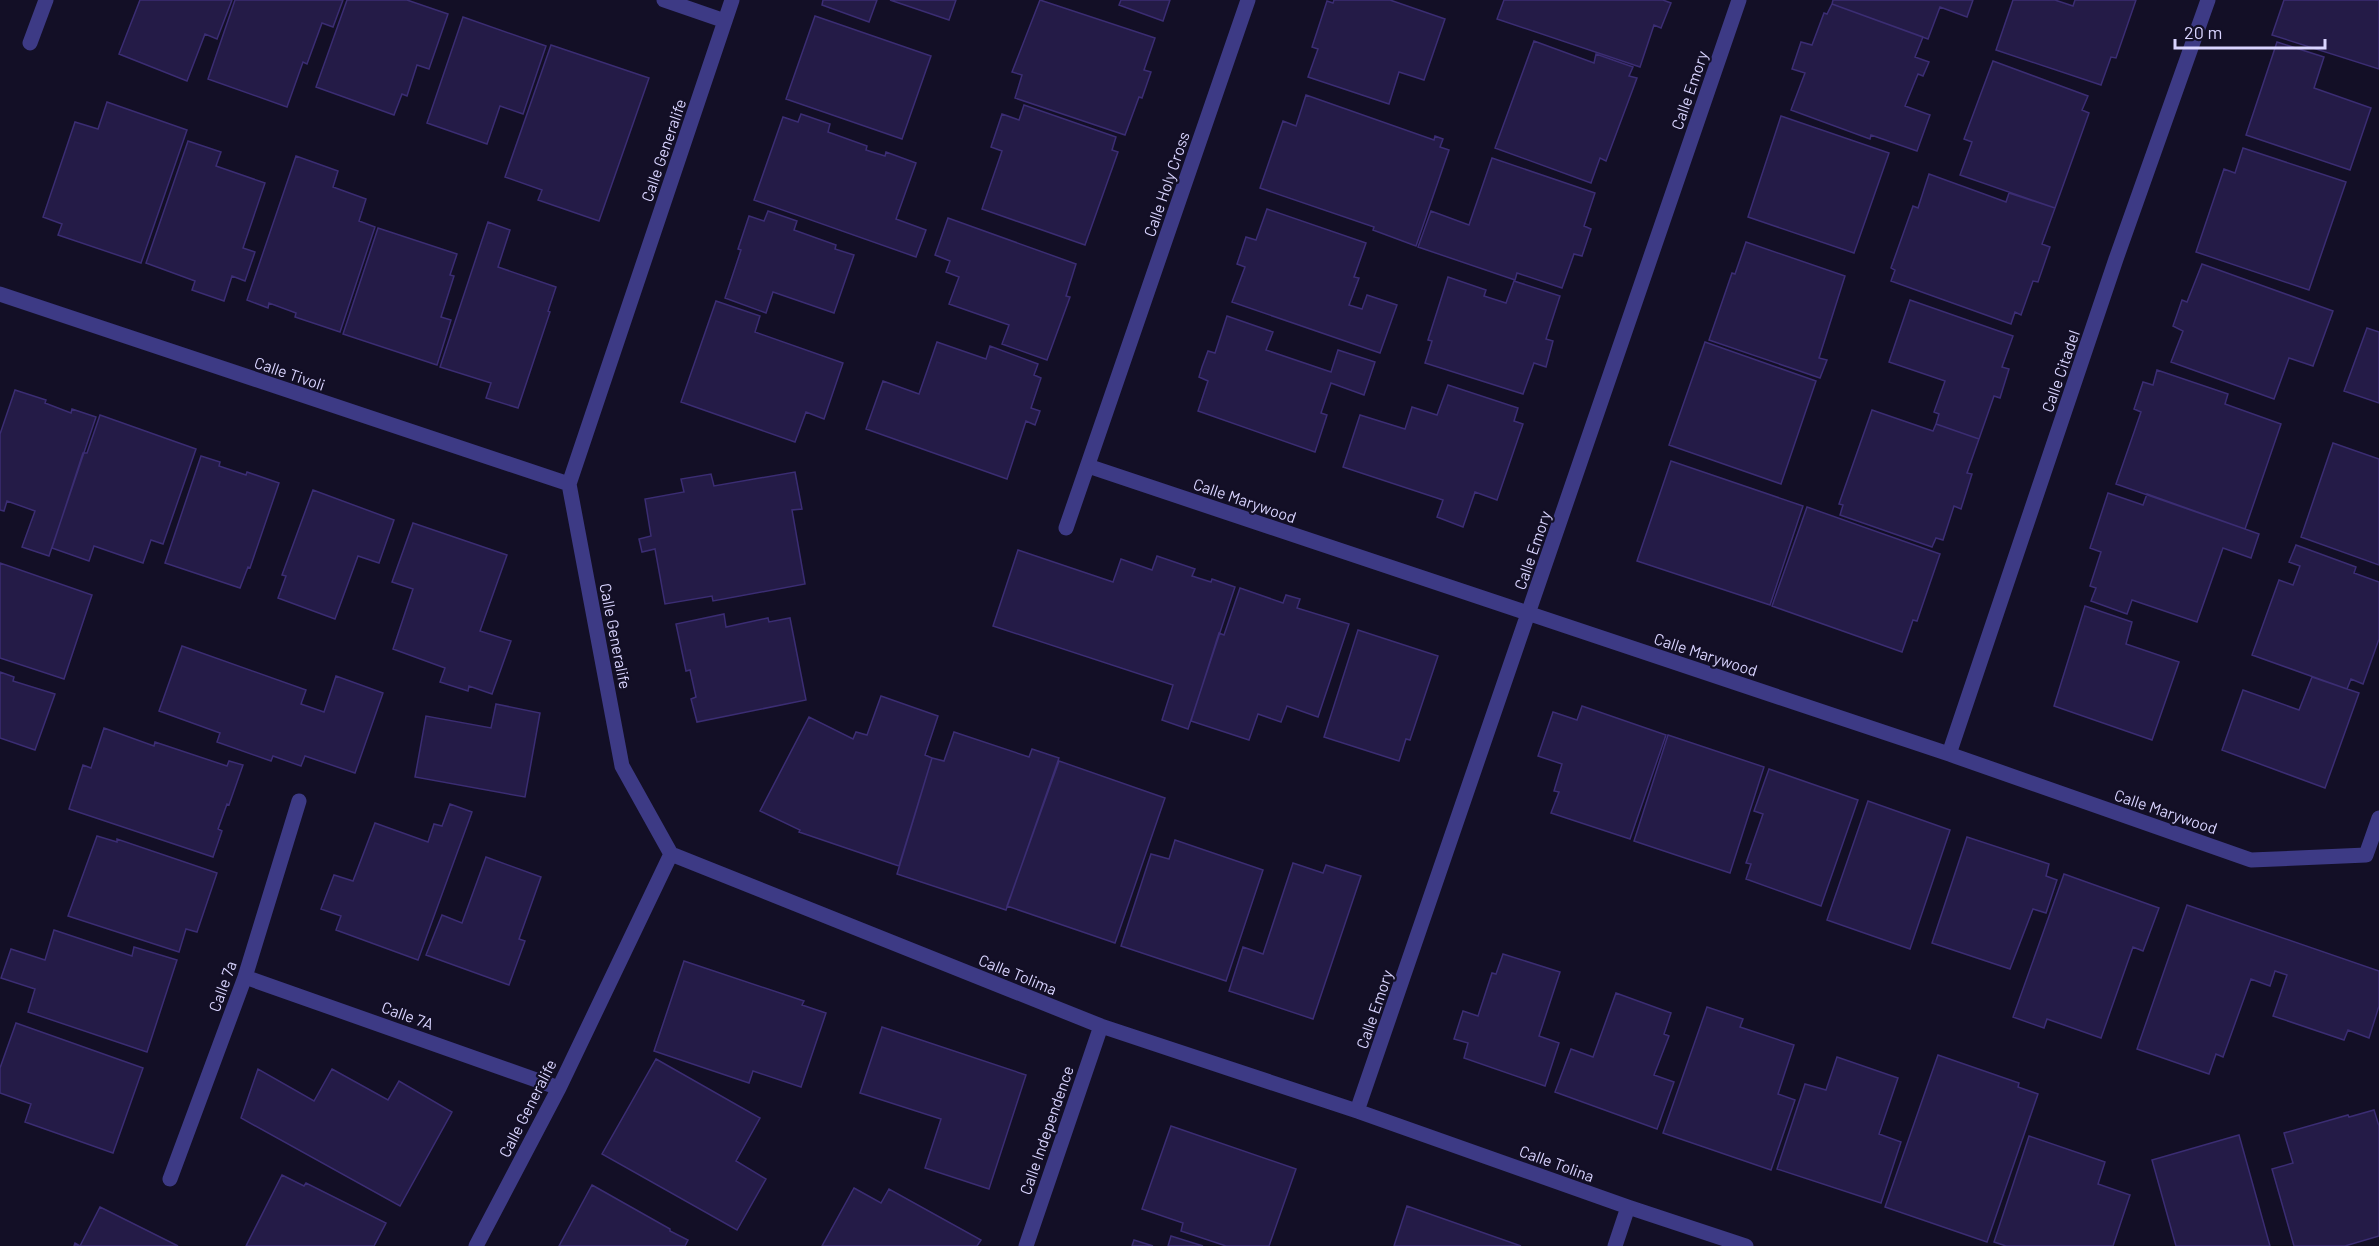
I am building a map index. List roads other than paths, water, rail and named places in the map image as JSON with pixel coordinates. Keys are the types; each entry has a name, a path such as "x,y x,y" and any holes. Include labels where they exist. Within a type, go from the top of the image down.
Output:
{"street":[{"path":"30,42 46,0"},
{"path":"664,0 725,21"},
{"name":"Calle Generalife","path":"476,1246 559,1088 671,854 622,766 569,484 732,0"},
{"name":"Calle Holy Cross","path":"1088,466 1248,0"},
{"name":"Calle Emory","path":"1357,1111 1739,0"},
{"name":"Calle Citadel","path":"1949,754 2112,270 2208,0"},
{"name":"Calle Tivoli","path":"0,294 481,457 569,484"},
{"path":"1066,528 1088,466"},
{"name":"Calle Marywood","path":"1088,466 1949,754 2251,860 2366,855 2379,818"},
{"name":"Calle 7a","path":"170,1179 245,977 299,801"},
{"name":"Calle Tolima","path":"671,854 1101,1026 1357,1111"},
{"name":"Calle 7A","path":"245,977 559,1088"},
{"name":"Calle Independence","path":"1026,1246 1101,1026"},
{"name":"Calle Tolina","path":"1357,1111 1628,1207 1746,1246"},
{"path":"1615,1246 1628,1207"}]}
